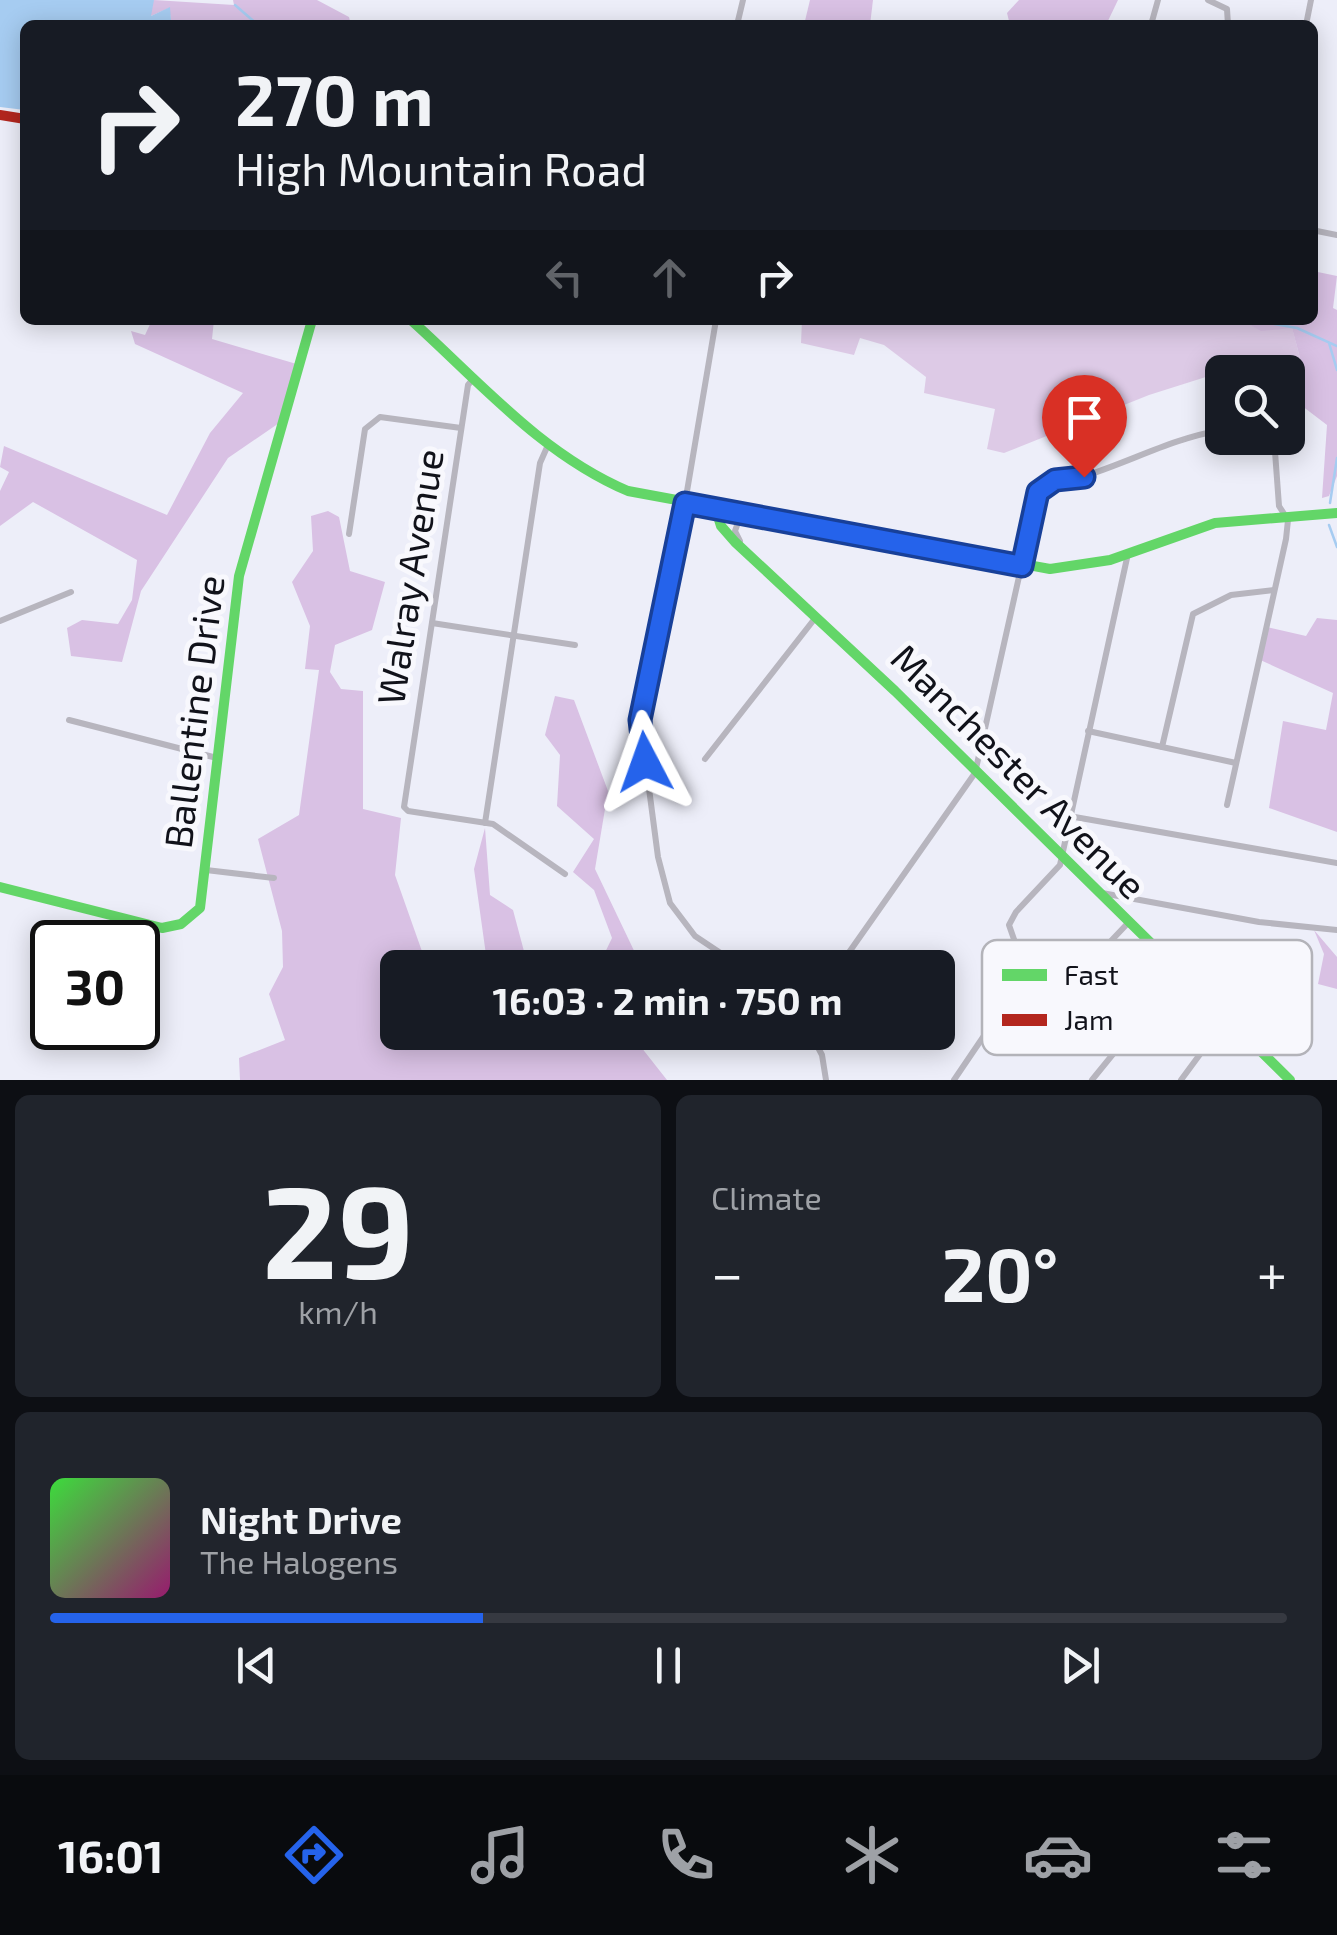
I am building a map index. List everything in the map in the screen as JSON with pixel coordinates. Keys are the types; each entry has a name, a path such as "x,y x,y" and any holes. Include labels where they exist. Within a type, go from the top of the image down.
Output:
{"street":[{"path":"1208,0 1227,8 1228,20"},
{"name":"Ballentine Drive","path":"160,926 172,927 194,914 202,904 239,574 311,325"},
{"path":"417,325 579,469 610,485 716,510 1022,566 1083,568 1127,558 1198,528 1284,514 1337,513"},
{"path":"712,325 685,503 640,730 658,857 670,903 694,936 715,950"},
{"name":"Walray Avenue","path":"475,377 468,385 408,787 408,811 485,823"},
{"path":"349,534 364,428 370,420 380,417 462,428"},
{"path":"851,950 975,773 1036,496 1048,483 1084,477 1157,446 1205,434"},
{"path":"549,444 540,464 485,823 565,874"},
{"path":"1226,806 1286,538 1275,455"},
{"name":"Manchester Avenue","path":"716,510 727,534 816,616 1145,940"},
{"path":"741,514 735,530 745,551"},
{"path":"1014,940 1009,925 1016,912 1058,869 1127,558"},
{"path":"1162,747 1193,614 1231,595 1274,590"},
{"path":"0,622 71,592"},
{"path":"705,759 816,616"},
{"path":"432,624 576,645"},
{"path":"69,720 217,758"},
{"path":"1088,731 1236,763"},
{"path":"1068,816 1337,863"},
{"path":"206,870 274,878"},
{"name":"Ballentine Drive","path":"0,887 130,920"},
{"path":"1096,892 1258,922 1337,930"},
{"path":"1112,940 1128,923"},
{"path":"954,1080 982,1039"},
{"path":"818,1050 826,1080"},
{"path":"1092,1080 1112,1055"},
{"path":"1181,1080 1199,1055"},
{"name":"Manchester Avenue","path":"1261,1055 1283,1078"}],"shaded area":[{"path":"154,0 234,5 233,0 317,0 350,20 171,20 169,8 151,16 150,4"},
{"path":"810,0 873,0 871,20 805,20"},
{"path":"1019,0 1118,0 1108,20 1009,20 1007,13"},
{"path":"1318,272 1337,276 1333,308 1337,310 1337,476 1329,496 1322,498 1327,425 1305,408 1305,355 1299,355 1292,328 1261,331 1250,325 1318,325"},
{"path":"150,325 213,325 212,339 300,365 282,421 228,458 141,591 122,662 71,656 67,628 82,620 118,624 132,600 137,560 33,502 0,526 0,491 9,472 0,467 4,446 167,515 210,433 243,393 135,344 131,331 145,335"},
{"path":"802,325 1251,325 1261,330 1292,327 1299,355 1205,355 1205,377 1149,395 1004,453 987,449 995,409 924,393 926,377 884,345 860,338 854,355 801,343"},
{"path":"328,511 339,517 350,571 385,582 372,630 335,645 330,672 341,689 363,691 363,809 401,818 395,875 422,950 380,950 380,1050 643,1050 667,1080 240,1080 239,1058 285,1040 269,994 283,967 282,931 258,839 299,815 319,670 305,669 310,626 292,582 313,551 311,516"},
{"path":"1317,618 1337,620 1337,832 1269,808 1283,721 1326,730 1333,693 1258,659 1267,627 1306,636"},
{"path":"555,696 574,700 608,791 595,869 634,950 606,950 612,938 594,890 573,872 594,839 557,806 560,755 545,735"},
{"path":"485,828 490,895 513,910 524,950 485,950 474,869"},
{"path":"1314,930 1337,957 1337,989 1318,984 1324,954"}],"water":[{"path":"0,0 154,0 151,16 170,7 171,20 20,20 20,109 0,107"}],"waterway":[{"path":"235,5 252,20"},
{"path":"1280,325 1297,328 1337,346"},
{"path":"1329,343 1337,370"},
{"path":"1330,503 1337,458"},
{"path":"1329,525 1337,547"}],"traffic: fast":[{"path":"0,887 162,928 181,924 200,908 239,576 311,325"},
{"path":"416,325 539,437 597,476 628,491 1050,569 1110,560 1215,523 1337,513"},
{"path":"716,510 721,526 735,542 895,691 1148,940"},
{"path":"1265,1055 1290,1080"}],"traffic: jam":[{"path":"0,115 20,118"}],"route":[{"path":"645,762 640,720 685,503 1022,566 1038,492 1055,480 1084,477"}]}
